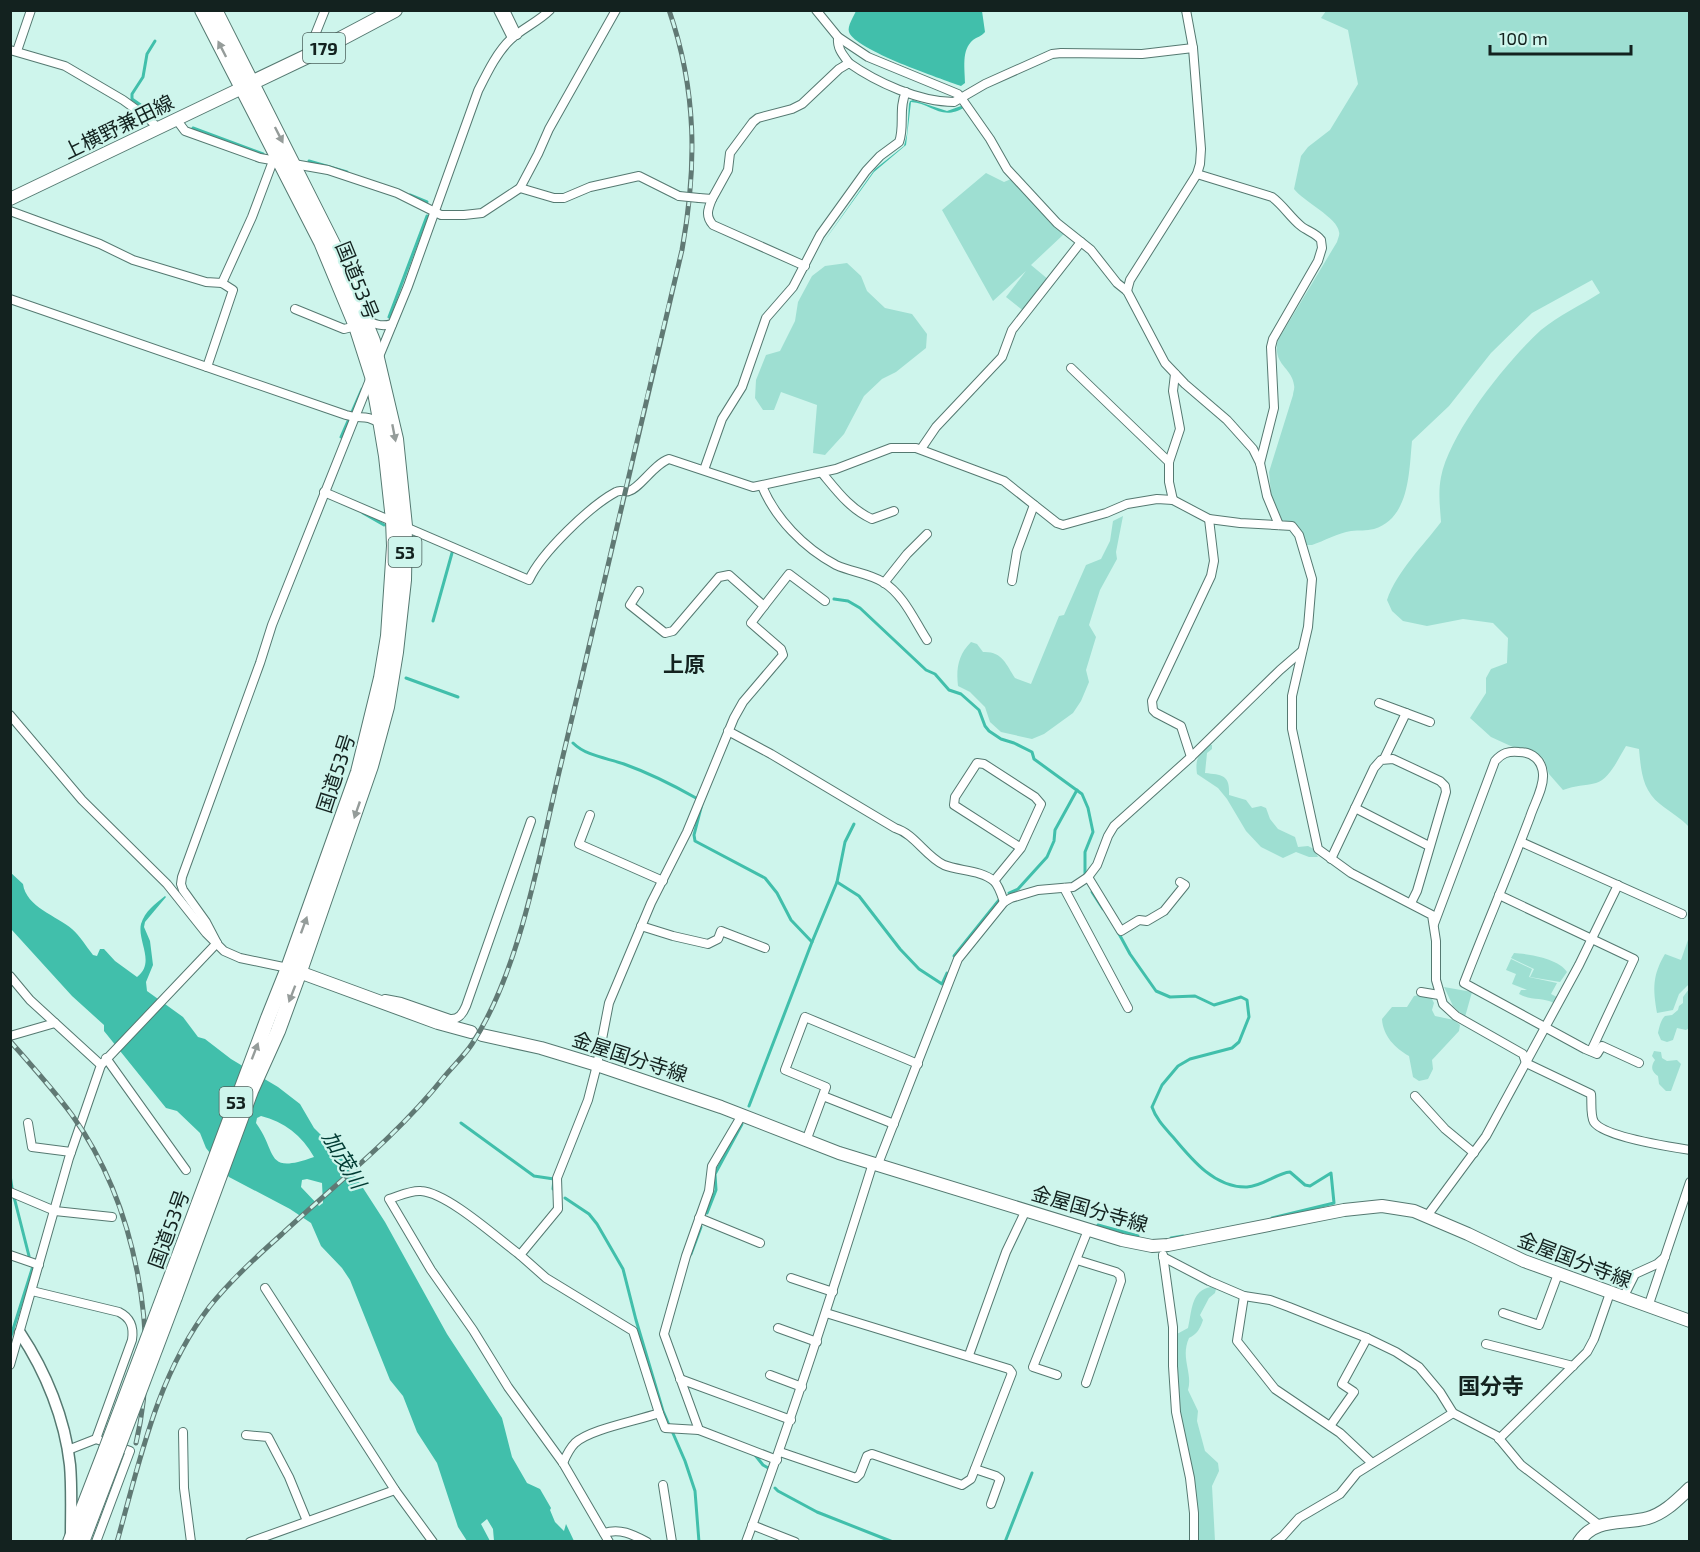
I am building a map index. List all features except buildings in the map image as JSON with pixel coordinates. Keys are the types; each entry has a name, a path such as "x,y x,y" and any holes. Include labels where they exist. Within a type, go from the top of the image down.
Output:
{"highway":[{"name":"国道53号","path":"202,10 247,85"},
{"name":"国道53号","path":"208,1190 278,1031 294,970 358,772 372,723 388,636 394,546 399,523 396,439 377,360 282,163 215,10"},
{"name":"179","path":"247,85 395,10"},
{"name":"国道53号","path":"359,320 372,376 399,523"},
{"name":"国道53号","path":"74,1541 106,1447 170,1295 268,1018 294,970"}],"main road":[{"name":"上横野兼田線","path":"10,199 247,85"},
{"name":"金屋国分寺線","path":"294,970 438,1023 541,1048 597,1065 742,1115 806,1141 1162,1252 1354,1208 1407,1209 1524,1262 1689,1321"},
{"path":"1579,1542 1587,1532 1599,1525 1632,1521 1655,1515 1669,1507 1689,1488"}],"street":[{"path":"31,10 14,50 65,66 123,100 158,128"},
{"path":"312,54 311,45 325,10"},
{"path":"498,10 514,36"},
{"path":"505,10 514,36"},
{"path":"214,946 206,922 183,890 181,879 272,626 372,376 435,212 478,91 500,53 514,36 541,20 550,10"},
{"path":"177,119 185,131 282,163 328,170 366,182 397,193 441,215 482,213 520,188 549,129 616,10"},
{"path":"816,10 838,37 868,57 958,94 990,139 1007,169 1040,205 1100,260 1117,283 1127,291 1132,304 1149,330 1159,354 1175,374 1245,437 1260,463 1267,496 1279,525"},
{"path":"1127,291 1130,280 1197,174 1200,164 1201,148 1193,48 1186,10"},
{"path":"838,37 837,44 849,63 880,81 906,92 948,102 962,99 985,84 1052,54 1143,54 1193,48"},
{"path":"805,266 712,225 707,214 712,199 728,170 730,153 753,122 758,118 802,104 839,69 849,63"},
{"path":"704,470 724,415 742,387 766,318 789,292 820,235 866,171 880,156 899,142 902,106 906,92"},
{"path":"222,283 252,217 282,163"},
{"path":"1197,174 1272,197 1280,203 1288,215 1321,240 1322,248 1318,261 1273,339 1271,347 1274,408 1260,463"},
{"path":"520,188 554,198 564,198 590,187 639,176 679,196 712,199"},
{"path":"10,211 100,244 133,260 206,282 222,283 233,290 207,367"},
{"path":"921,449 936,427 1002,357 1012,330 1081,242"},
{"path":"10,299 355,418 369,417 381,424"},
{"path":"295,309 344,329 359,320 378,326 392,324"},
{"path":"1071,368 1169,462"},
{"path":"1173,500 1169,482 1169,462 1180,429 1173,391 1175,374"},
{"path":"324,492 529,580 541,560 582,518 616,491 630,491 662,462 673,460 746,486 762,486 843,467 891,448 921,449 1004,481 1063,525 1081,522 1138,501 1157,499 1173,500 1209,519 1240,524 1289,525 1298,533 1312,576 1310,617 1292,696 1292,729 1316,845 1331,859 1374,887 1430,913 1434,925 1437,952 1436,980 1439,995 1451,1013 1523,1054 1526,1063 1591,1094 1592,1117 1599,1127 1621,1136 1689,1150"},
{"path":"822,473 860,514 872,519 894,511"},
{"path":"762,486 771,505 796,536 835,564 884,583 904,602 927,640"},
{"path":"1012,581 1017,551 1034,505"},
{"path":"1191,757 1181,726 1156,713 1153,710 1152,701 1211,576 1214,561 1209,519"},
{"path":"884,583 907,554 927,534"},
{"path":"639,591 630,605 665,633 674,631 719,577 729,574 764,606"},
{"path":"520,1255 558,1209 557,1178 588,1100 608,1005 641,926 687,831 728,731 743,702 783,656 781,649 751,623 789,574 825,601"},
{"path":"746,1542 791,1420 876,1164 918,1064 958,959 1004,903 1023,893 1077,885 1088,877 1114,826 1191,757 1302,651"},
{"path":"1379,703 1430,722"},
{"path":"1331,859 1374,768 1384,759 1406,713"},
{"path":"10,715 82,800 167,884 214,946 235,957 294,970"},
{"path":"728,731 895,828 903,830 926,853 944,865 979,874 994,881 1004,903"},
{"path":"1434,925 1491,768 1499,756 1508,752 1524,752 1532,755 1540,762 1543,772 1542,783 1521,842 1464,983 1591,1051 1598,1054 1602,1046 1639,1063"},
{"path":"1384,759 1393,759 1437,779 1444,785 1446,792 1417,891 1411,903"},
{"path":"994,881 1021,848 1040,808 1040,801 984,764 977,763 955,797 954,805 1021,848"},
{"path":"1355,808 1429,846"},
{"path":"590,815 579,844 663,880"},
{"path":"375,999 396,1001 450,1019 456,1019 461,1015 531,821"},
{"path":"1521,842 1682,914"},
{"path":"1088,877 1121,931 1139,920 1147,921 1164,911 1185,885 1180,882"},
{"path":"1426,1216 1483,1140 1545,1028 1618,885"},
{"path":"1064,888 1128,1008"},
{"path":"1499,894 1634,959 1591,1051"},
{"path":"641,926 708,944 718,939 721,931 765,948"},
{"path":"10,1365 71,1152 105,1059 214,946"},
{"path":"10,976 30,1000 55,1023 105,1059 186,1170"},
{"path":"1421,992 1439,995"},
{"path":"806,1141 826,1087 785,1070 805,1017 918,1064"},
{"path":"10,1036 55,1023"},
{"path":"823,1096 894,1124"},
{"path":"1415,1096 1445,1129 1474,1153"},
{"path":"699,1430 664,1334 686,1256 709,1191 712,1166 742,1115"},
{"path":"28,1123 32,1147 71,1152"},
{"path":"1648,1307 1689,1182"},
{"path":"609,1542 563,1463 508,1387 473,1330 431,1270 389,1199 418,1191 450,1202 553,1283 633,1331 665,1428 699,1430 854,1478 860,1474 867,1457 871,1454 962,1485 971,1479 1012,1371 969,1355 826,1313"},
{"path":"10,1192 55,1211 112,1217"},
{"path":"969,1355 1006,1252 1026,1210"},
{"path":"699,1218 760,1243"},
{"path":"1057,1375 1033,1367 1088,1230"},
{"path":"1162,1252 1209,1281 1244,1296 1270,1300 1367,1338 1419,1367 1440,1392 1453,1413 1497,1436 1521,1465 1599,1525"},
{"path":"1162,1252 1173,1327 1176,1412 1190,1478 1194,1513 1194,1542"},
{"path":"10,1255 39,1265"},
{"path":"1623,1298 1635,1274 1657,1264 1666,1255"},
{"path":"1077,1260 1116,1272 1120,1275 1121,1281 1086,1383"},
{"path":"1503,1313 1539,1325 1558,1274"},
{"path":"791,1278 833,1292"},
{"path":"266,1288 395,1490 434,1542"},
{"path":"32,1291 116,1311 130,1322 133,1330 132,1340 106,1447"},
{"path":"1499,1439 1591,1346 1610,1293"},
{"path":"1244,1296 1237,1341 1275,1389 1330,1426 1372,1463"},
{"path":"778,1328 817,1342"},
{"path":"20,1333 47,1382 61,1422 70,1468 74,1541"},
{"path":"1330,1426 1354,1392 1342,1384 1367,1338"},
{"path":"1486,1344 1573,1366"},
{"path":"770,1375 802,1387"},
{"path":"680,1379 791,1420"},
{"path":"563,1463 568,1451 576,1442 592,1433 659,1413"},
{"path":"1275,1542 1299,1518 1340,1494 1357,1473 1453,1413"},
{"path":"183,1432 184,1488 191,1542"},
{"path":"246,1435 268,1437 307,1521"},
{"path":"68,1450 106,1447 130,1451 96,1542"},
{"path":"975,1469 1000,1479 991,1504"},
{"path":"663,1485 672,1542"},
{"path":"250,1542 395,1490"},
{"path":"752,1525 795,1542"},
{"path":"604,1533 615,1529 632,1534 646,1542"}],"shaded area":[{"path":"856,11 982,11 985,32 969,44 964,60 965,83 961,86 900,63 866,47 849,32"},
{"path":"1326,11 1689,11 1689,827 1649,792 1642,772 1639,749 1626,746 1614,767 1601,781 1563,790 1549,774 1544,759 1534,751 1515,748 1491,737 1470,718 1486,693 1486,678 1491,669 1507,663 1508,638 1493,623 1463,619 1427,626 1403,621 1392,611 1387,600 1397,579 1441,522 1439,494 1441,477 1446,459 1468,419 1497,378 1527,343 1562,315 1600,293 1592,280 1532,313 1491,353 1449,406 1412,441 1405,492 1395,515 1386,523 1374,529 1346,532 1307,545 1298,528 1282,520 1271,494 1269,472 1294,386 1290,374 1278,355 1278,340 1337,242 1339,234 1337,227 1327,215 1294,189 1301,156 1308,147 1330,130 1358,84 1348,30 1321,18"},
{"path":"910,101 947,111 961,106 965,107 949,113 911,102 906,145 874,172 820,247 875,169 904,146 909,104"},
{"path":"986,173 1004,182 1011,179 1064,234 1031,265 1049,280 1025,312 1006,297 1026,271 993,301 942,210"},
{"path":"847,263 861,276 867,291 885,308 912,314 927,334 926,348 896,372 882,379 864,396 844,434 825,455 813,453 817,405 781,392 774,410 763,410 755,398 756,380 766,355 780,351 795,321 798,302 812,276 825,266"},
{"path":"1123,516 1116,552 1117,559 1100,590 1089,625 1096,637 1086,670 1089,682 1081,701 1073,713 1044,734 1032,739 1001,732 990,722 985,707 970,692 958,686 957,674 963,652 971,642 977,644 983,652 999,656 1015,678 1031,684 1059,616 1064,615 1086,565 1101,559 1110,541 1113,521"},
{"path":"1209,744 1212,745 1212,749 1207,753 1205,773 1224,777 1228,783 1229,795 1246,800 1252,808 1261,806 1266,808 1270,819 1278,829 1295,837 1298,847 1308,846 1314,849 1318,857 1309,857 1296,852 1283,858 1261,847 1246,831 1218,788 1197,774 1198,758"},
{"path":"10,872 23,884 25,892 36,905 72,929 93,955 97,956 100,949 104,949 115,961 137,977 146,959 140,931 141,924 151,908 166,897 145,922 144,927 150,941 153,965 146,982 147,991 183,1017 198,1037 205,1039 231,1059 278,1087 300,1104 314,1128 343,1157 385,1222 447,1334 502,1418 512,1457 527,1483 540,1489 551,1508 555,1522 564,1531 566,1524 574,1541 494,1541 493,1529 487,1519 481,1524 490,1541 467,1541 458,1527 437,1463 417,1432 403,1396 390,1380 350,1280 321,1246 311,1223 290,1209 229,1177 206,1148 200,1133 177,1111 166,1108 104,1031 104,1025 72,996 11,929","holes":["261,1116 292,1130 314,1157 287,1164 279,1162 271,1152 256,1123 257,1118","302,1180 322,1183 323,1203 319,1206 301,1187"]},
{"path":"1689,937 1689,984 1679,994 1673,1010 1657,1013 1654,990 1658,969 1665,954 1681,960"},
{"path":"1514,953 1551,961 1563,967 1567,972 1560,982 1530,977 1534,969 1511,958"},
{"path":"1511,959 1532,969 1529,977 1557,983 1551,994 1557,997 1554,1003 1519,994 1521,990 1527,990 1512,984 1516,974 1506,970"},
{"path":"1444,987 1472,992 1465,1017 1453,1006"},
{"path":"1689,989 1689,1028 1686,1030 1677,1028 1673,1040 1667,1042 1661,1040 1658,1033 1662,1019 1678,1010"},
{"path":"1424,994 1431,997 1434,1003 1432,1010 1435,1016 1454,1020 1460,1025 1459,1031 1432,1060 1433,1069 1428,1079 1419,1081 1413,1077 1409,1056 1391,1041 1382,1019 1392,1007 1407,1007 1414,996"},
{"path":"1654,1051 1661,1052 1662,1058 1667,1061 1677,1060 1681,1064 1671,1091 1666,1091 1659,1084 1658,1076 1653,1071"},
{"path":"1211,1287 1216,1289 1215,1293 1209,1298 1200,1315 1202,1323 1196,1333 1189,1338 1186,1352 1188,1390 1198,1411 1197,1421 1205,1451 1218,1463 1219,1471 1212,1486 1215,1541 1198,1541 1179,1412 1177,1334 1188,1328 1196,1297 1204,1289"}],"waterway":[{"path":"152,113 132,99 132,94 143,77 147,54 155,41"},
{"path":"193,128 263,154"},
{"path":"309,161 347,172"},
{"path":"410,195 427,202"},
{"path":"389,317 427,216"},
{"path":"341,437 362,389"},
{"path":"363,513 384,525"},
{"path":"433,621 452,553"},
{"path":"834,599 848,601 860,608 926,670 935,674 949,690 961,694 979,710 989,731 1001,739 1032,752 1034,759 1082,794 1088,808 1093,832 1085,852 1085,875"},
{"path":"406,678 458,697"},
{"path":"573,743 590,754 643,771 696,798"},
{"path":"1009,893 1018,889 1047,857 1054,841 1055,830 1077,790"},
{"path":"702,804 694,835 695,841 765,878 777,893 791,920 812,942 749,1106"},
{"path":"812,942 837,882 845,842 854,824"},
{"path":"837,882 859,896 900,949 919,969 942,984 947,973"},
{"path":"1092,892 1103,909"},
{"path":"954,956 999,900"},
{"path":"1118,932 1130,954 1156,991 1170,997 1195,996 1214,1005 1241,997 1247,1000 1249,1017 1239,1042 1232,1048 1190,1059 1178,1066 1162,1085 1152,1107 1161,1123 1188,1155 1205,1171 1225,1183 1235,1186 1253,1186 1290,1172 1305,1185 1310,1186 1331,1173 1334,1203 1272,1218"},
{"path":"461,1123 534,1176 554,1179 553,1189"},
{"path":"707,1213 716,1190 715,1174 742,1124"},
{"path":"10,1175 12,1188"},
{"path":"14,1197 29,1256"},
{"path":"565,1198 589,1214 623,1269 636,1320 669,1425"},
{"path":"1098,1225 1138,1236"},
{"path":"691,1254 701,1227"},
{"path":"1171,1238 1183,1236"},
{"path":"10,1339 33,1266 30,1265"},
{"path":"672,1431 695,1491 699,1542"},
{"path":"755,1455 763,1465 770,1469"},
{"path":"1005,1542 1032,1473"},
{"path":"775,1488 817,1512 893,1542"}],"railway":[{"path":"117,1542 152,1419 163,1389 176,1360 210,1306 244,1268 407,1119 466,1053 489,1013 517,944 537,869 682,250 690,189 692,129 685,70 669,10"},
{"path":"10,1041 65,1105 94,1150 113,1189 127,1230 144,1316 146,1360 143,1402 136,1443"}],"district":[{"name":"上原","path":"684,663"},
{"name":"国分寺","path":"1491,1385"}],"water label":[{"name":"加茂川","path":"345,1159"}]}
